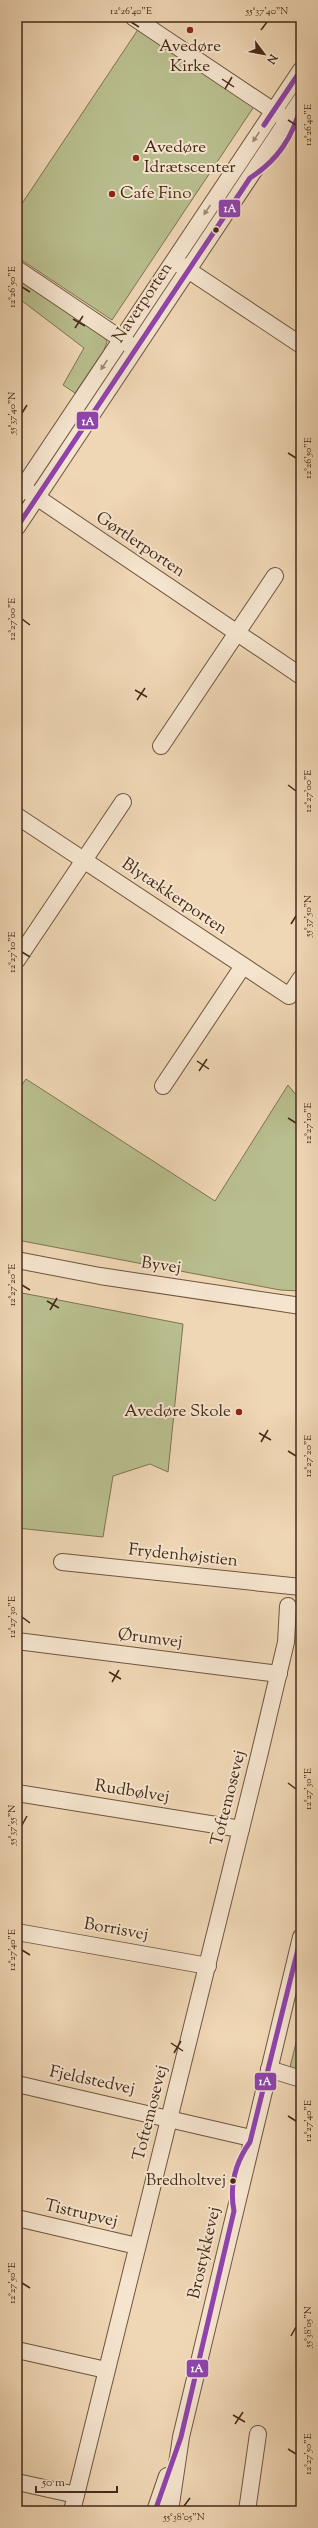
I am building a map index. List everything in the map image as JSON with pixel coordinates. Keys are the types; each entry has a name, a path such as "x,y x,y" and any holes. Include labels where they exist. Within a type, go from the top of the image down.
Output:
{"street":[{"path":"133,17 288,121"},
{"name":"Naverporten","path":"20,492 301,70"},
{"name":"Naverporten","path":"17,527 301,100"},
{"path":"174,260 301,345"},
{"path":"17,270 135,349"},
{"name":"Gørtlerporten","path":"20,492 37,498 301,676"},
{"path":"161,746 275,576"},
{"path":"17,960 122,802"},
{"name":"Blytækkerporten","path":"17,816 289,996 301,978"},
{"path":"163,1086 243,966"},
{"name":"Byvej","path":"17,1260 100,1276 301,1306"},
{"name":"Frydenhøjstien","path":"62,1562 301,1587"},
{"name":"Toftemosevej","path":"72,2511 279,1674 286,1642 288,1606"},
{"name":"Ørumvej","path":"17,1642 279,1674"},
{"name":"Rudbølvej","path":"17,1793 241,1830"},
{"name":"Borrisvej","path":"17,1932 208,1966"},
{"name":"Brostykkevej","path":"170,2511 181,2437 251,2138 301,1937"},
{"path":"269,2069 301,2079"},
{"name":"Fjeldstedvej","path":"17,2084 251,2138"},
{"name":"Tistrupvej","path":"17,2218 138,2246"},
{"path":"17,2350 106,2370"},
{"path":"247,2511 258,2434"},
{"name":"Brostykkevej","path":"156,2511 181,2437"},
{"path":"17,2482 76,2495"}],"green space":[{"name":"Avedøre Idrætscenter","path":"139,28 255,105 112,320 17,257 17,211"},
{"path":"17,279 104,335 107,342 104,350 75,393 63,385 84,348 17,297"},
{"path":"26,1079 215,1201 288,1085 301,1101 301,1291 280,1290 17,1240 17,1092"},
{"path":"17,1292 183,1324 168,1472 150,1464 113,1476 103,1537 17,1528"},
{"path":"301,2023 301,2072 290,2067"}],"transit line":[{"name":"1A","path":"264,125 301,70"},
{"name":"1A","path":"17,527 250,178 269,164 283,147 294,127 301,105"},
{"name":"1A","path":"155,2511 181,2437 234,2211 232,2192 234,2175 240,2158 250,2142 301,1937"}],"place":[{"name":"Avedøre Kirke","path":"190,30"},
{"name":"Avedøre Idrætscenter","path":"136,158"},
{"name":"Cafe Fino","path":"112,194"},
{"name":"Avedøre Skole","path":"239,1412"},
{"name":"Bredholtvej","path":"233,2181"}]}
